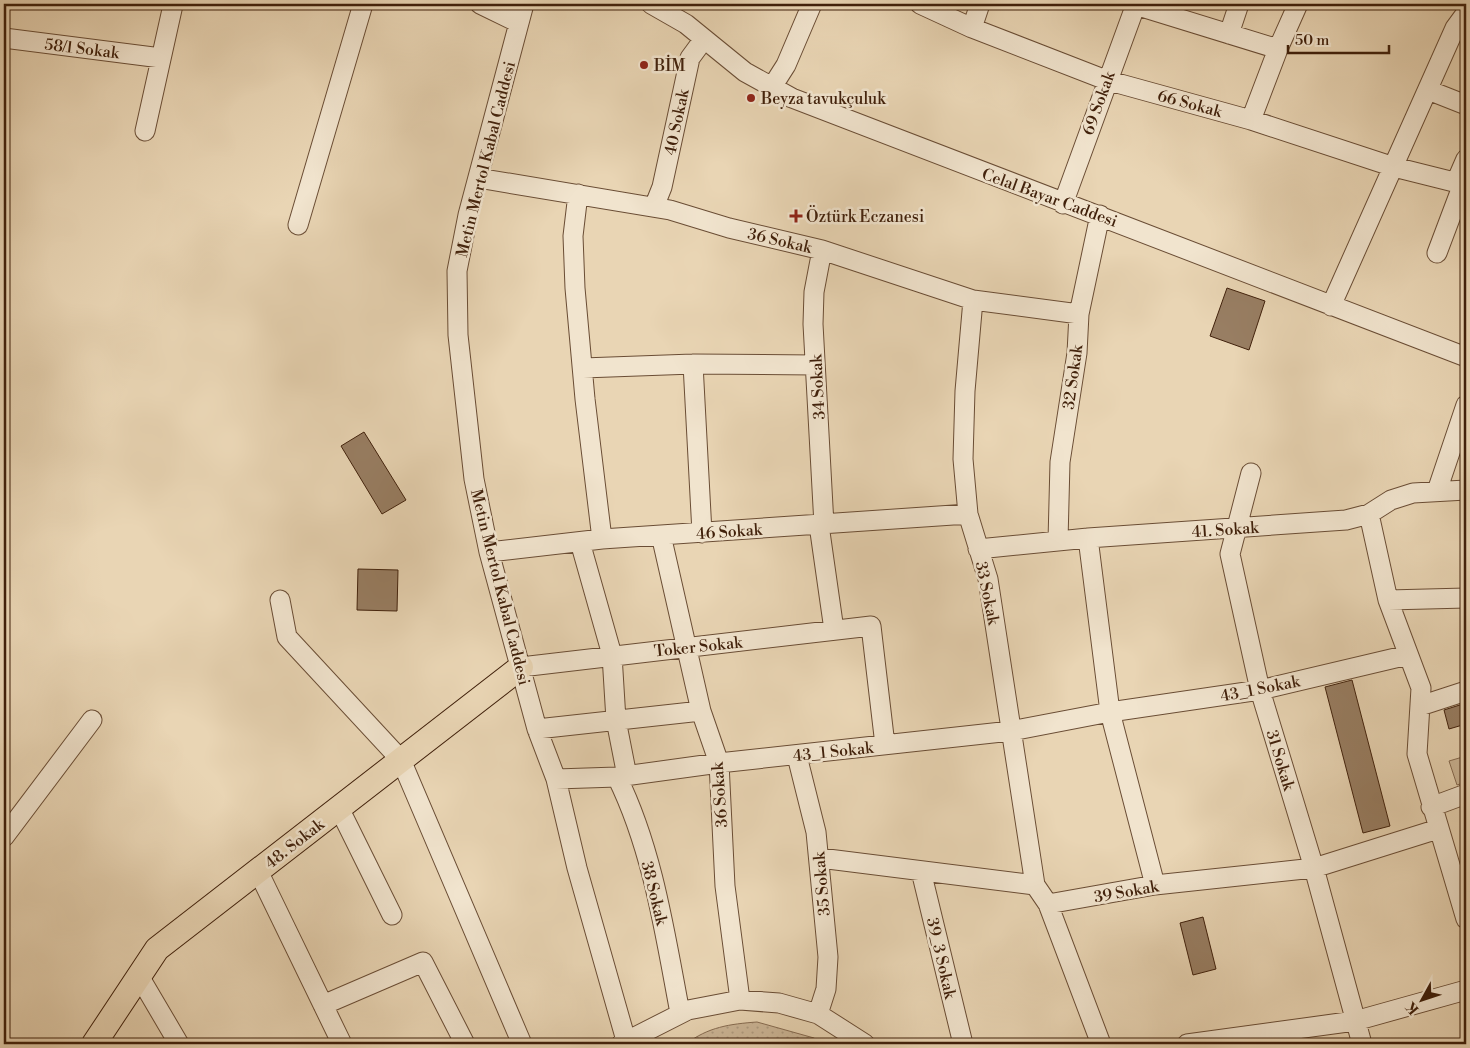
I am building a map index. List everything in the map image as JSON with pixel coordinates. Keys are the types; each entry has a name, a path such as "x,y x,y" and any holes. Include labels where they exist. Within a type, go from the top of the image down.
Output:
{"main road":[{"name":"48. Sokak","path":"94,1044 157,949 521,667"}],"street":[{"path":"145,131 173,5 171,4"},
{"path":"298,225 363,4"},
{"path":"480,4 519,23"},
{"name":"Metin Mertol Kabal Caddesi","path":"524,4 478,178 457,271 458,335 474,480 489,552 537,729 556,779 577,868 624,1043"},
{"name":"Celal Bayar Caddesi","path":"651,4 686,24 745,72 792,98 1063,204 1100,215 1330,306 1466,357"},
{"path":"772,87 786,65 812,4"},
{"name":"66 Sokak","path":"920,4 972,28 1106,80 1251,120 1394,167 1462,184"},
{"path":"972,28 980,4"},
{"path":"1229,34 1239,4"},
{"path":"1251,120 1278,49 1298,4"},
{"path":"1135,5 1278,49"},
{"name":"69 Sokak","path":"1063,204 1106,80 1135,5"},
{"path":"1330,306 1455,28 1466,12"},
{"name":"58/1 Sokak","path":"4,38 161,58"},
{"name":"40 Sokak","path":"654,207 662,187 690,58 704,39"},
{"path":"1428,90 1466,105"},
{"path":"1437,253 1462,184 1466,159"},
{"name":"36 Sokak","path":"478,178 654,207 822,250 973,300 1079,314"},
{"path":"578,194 573,236 583,368 602,539"},
{"name":"32 Sokak","path":"1058,541 1060,462 1077,353 1079,314 1100,215"},
{"name":"34 Sokak","path":"822,250 814,292 815,364 821,525 834,630"},
{"name":"33 Sokak","path":"973,300 965,391 964,439 968,514 988,579 1035,885"},
{"path":"583,368 692,364 815,364"},
{"path":"692,364 702,533"},
{"path":"1437,491 1466,404"},
{"name":"31 Sokak","path":"1250,473 1230,554 1260,690 1314,868 1362,1044"},
{"name":"41. Sokak","path":"978,549 1088,538 1346,520 1369,514 1391,500 1413,493 1466,490"},
{"name":"46 Sokak","path":"489,552 602,539 968,514"},
{"path":"1369,514 1388,600 1421,688 1417,754 1431,807 1466,919"},
{"name":"36 Sokak","path":"660,536 701,711 719,763 725,886 740,1000"},
{"path":"1088,538 1110,712 1155,885"},
{"name":"38 Sokak","path":"580,542 612,656 622,776 643,843 664,932 680,1013"},
{"path":"1388,600 1466,598"},
{"path":"280,600 287,637 400,760 522,1044"},
{"name":"Toker Sokak","path":"521,667 871,626 885,745"},
{"name":"43_1 Sokak","path":"556,779 622,776 719,763 797,756 1011,731 1110,712 1260,690 1408,655"},
{"path":"1420,706 1466,691"},
{"path":"537,729 701,711"},
{"path":"4,837 92,720"},
{"name":"35 Sokak","path":"797,756 816,832 820,858 828,957 826,989 818,1014"},
{"path":"1431,807 1466,794"},
{"path":"339,808 392,915"},
{"name":"39 Sokak","path":"1048,904 1155,885 1314,868 1438,829"},
{"path":"820,858 1035,885 1048,904 1101,1044"},
{"path":"258,871 342,1044"},
{"name":"39_3 Sokak","path":"922,871 963,1044"},
{"path":"323,1005 423,962 465,1044"},
{"path":"139,976 179,1044"},
{"path":"1188,1044 1355,1021 1466,990"},
{"path":"624,1043 688,1010 740,1000 779,1003 818,1014 865,1044"}],"shaded area":[{"path":"1466,756 1466,782 1457,785 1449,761"},
{"path":"757,1022 814,1038 822,1044 686,1044 694,1038 720,1027"}],"building":[{"path":"1227,288 1265,301 1249,350 1210,336"},
{"path":"364,432 406,500 382,514 341,446"},
{"path":"358,569 398,570 397,611 357,610"},
{"path":"1352,680 1390,826 1363,833 1325,687"},
{"path":"1466,703 1466,724 1449,729 1444,710"},
{"path":"1203,917 1216,969 1193,975 1180,923"}],"place":[{"name":"BİM","path":"644,65"},
{"name":"Beyza tavukçuluk","path":"751,98"},
{"name":"Öztürk Eczanesi","path":"796,216"}]}
